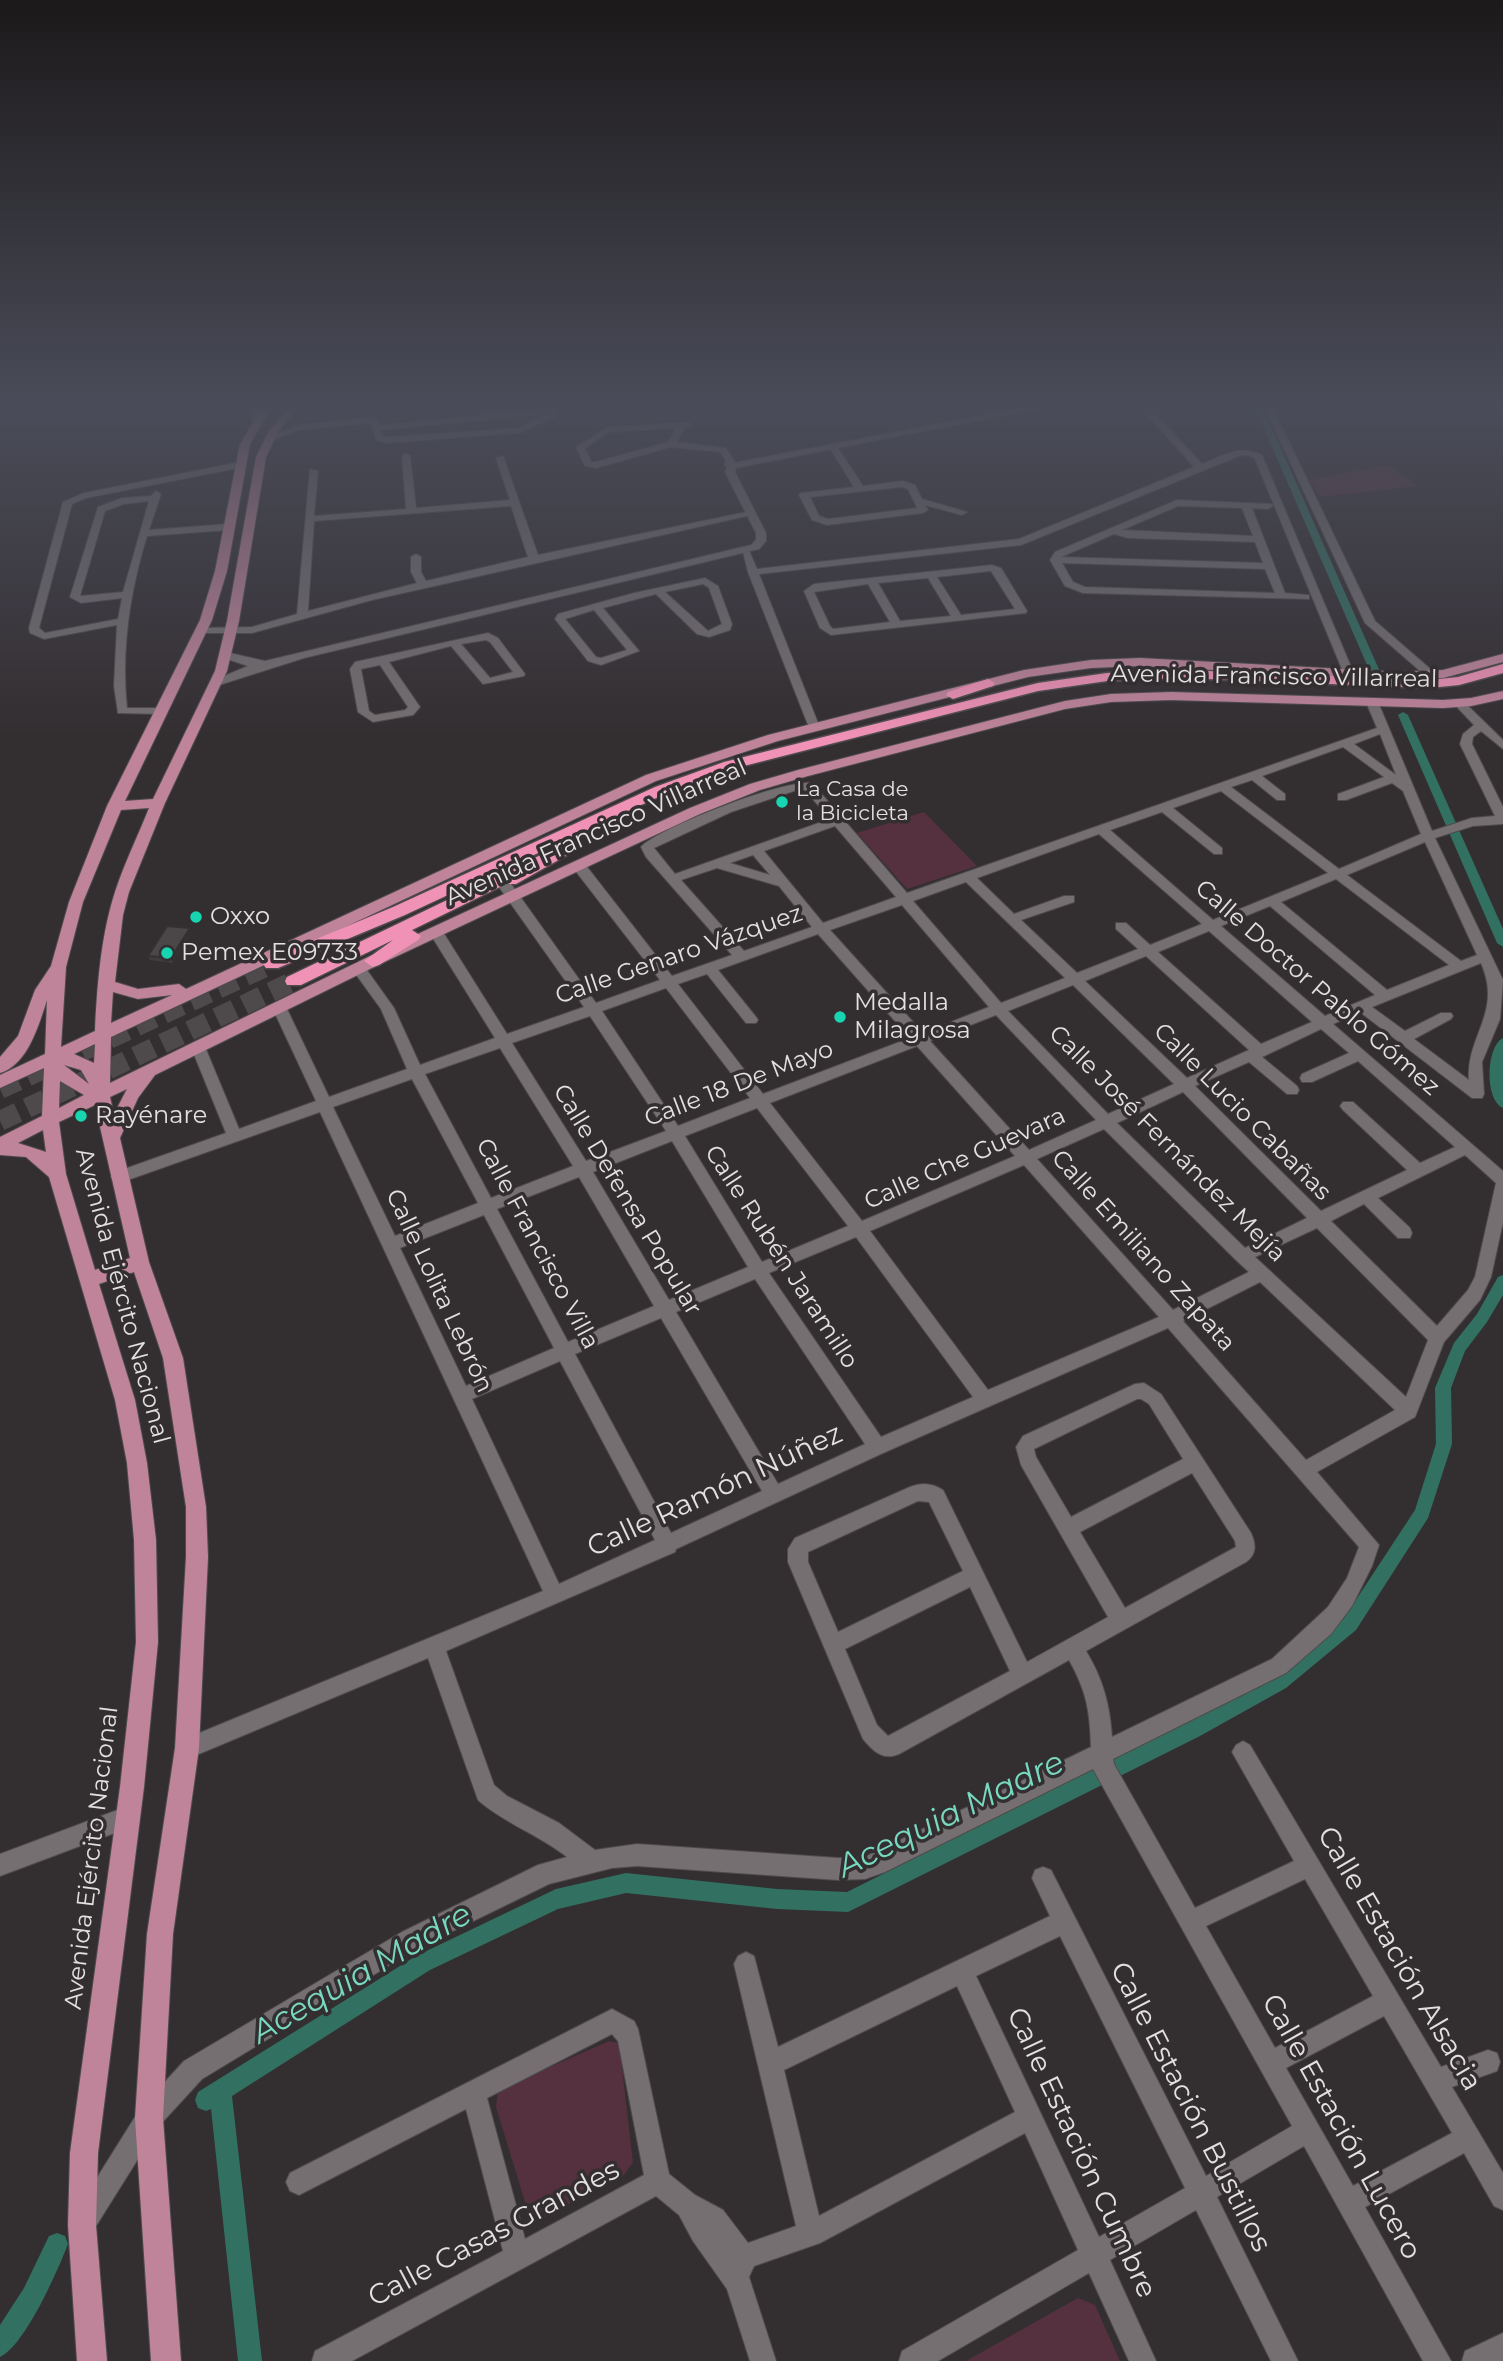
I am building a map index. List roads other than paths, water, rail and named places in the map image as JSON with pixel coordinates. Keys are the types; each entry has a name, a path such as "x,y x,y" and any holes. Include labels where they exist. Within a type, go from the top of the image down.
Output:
{"highway":[{"path":"1140,663 1182,674"},
{"name":"Avenida Francisco Villarreal","path":"294,981 401,919 538,847 661,790 730,765 1063,682 1182,674 1430,684 1459,681 1503,668"},
{"path":"886,725 916,709 988,683"},
{"name":"Avenida Francisco Villarreal","path":"272,964 401,919 572,845 670,797 730,776 789,758 1046,696 1113,687 1185,685 1433,695 1469,692 1503,683"},
{"path":"366,965 421,930 508,891 572,845"},
{"path":"381,904 538,847"}],"main road":[{"name":"Avenida Ejército Nacional","path":"92,2361 82,2225 85,2153 128,1817 147,1642 145,1540 137,1463 125,1400 57,1174 50,1119 51,1059 58,967 76,902 114,806 204,625 221,571 230,518"},
{"name":"Avenida Ejército Nacional","path":"166,2361 149,2118 160,1934 187,1748 197,1557 196,1507 173,1358 140,1262 101,1094 102,1033 119,904 158,803 216,682 231,626 250,518"},
{"name":"Avenida Francisco Villarreal","path":"0,1082 651,778 721,753 1028,673 1091,664 1140,663 1349,674 1431,675 1503,658"},
{"name":"Avenida Francisco Villarreal","path":"0,1146 50,1119 436,932 508,891 579,866 695,811 755,787 1065,705 1111,698 1171,696 1460,704 1503,695"},
{"path":"114,806 158,803"},
{"path":"344,920 377,911 401,919 366,965"},
{"path":"0,1067 24,1039 40,991 58,967"},
{"path":"107,985 131,993 151,995 219,978"},
{"path":"51,1059 65,1079 81,1090 101,1094"},
{"path":"51,1059 77,1059 91,1068 101,1094"},
{"path":"111,1139 131,1095 156,1068"},
{"path":"0,1146 36,1153 44,1157 57,1174"},
{"path":"89,1280 140,1262"}],"street":[{"path":"64,518 34,631 37,635 44,636 123,621"},
{"path":"98,518 75,597 81,600 128,594"},
{"path":"148,518 123,621 119,695 122,711 161,711"},
{"path":"301,613 309,519 318,518"},
{"path":"519,518 532,555"},
{"path":"204,625 252,629 301,613 532,555 713,518"},
{"path":"216,682 268,664 745,550 761,541 761,533 753,518"},
{"path":"816,518 827,522 857,518"},
{"path":"753,572 1021,542 1078,518"},
{"path":"1055,560 1058,554 1141,518"},
{"path":"1251,518 1281,596"},
{"path":"1284,518 1349,674"},
{"path":"1321,518 1370,623 1431,675"},
{"path":"144,533 228,527"},
{"path":"1113,530 1128,535 1259,539"},
{"path":"745,550 814,727"},
{"path":"416,557 421,582"},
{"path":"900,557 914,578"},
{"path":"888,558 901,579"},
{"path":"1055,560 1269,566"},
{"path":"1055,560 1069,584 1083,590 1305,597"},
{"path":"995,569 1023,610 836,632 825,628 810,588 914,578 931,575 995,569"},
{"path":"931,575 958,618"},
{"path":"618,579 634,596"},
{"path":"597,607 633,653 605,662 596,661 560,620 564,615 701,581 709,582 727,624 726,628 709,634 701,632 659,592"},
{"path":"605,582 622,599"},
{"path":"872,582 895,624"},
{"path":"406,630 420,649"},
{"path":"383,661 414,707 408,713 373,719 364,712 355,669 359,664 383,661 420,649 455,644 482,636 491,637 520,674 494,682 483,681 455,644"},
{"path":"225,654 249,663 268,664"},
{"path":"1363,1007 1477,1094 1475,1062 1493,1019 1497,982 1428,836 1372,702"},
{"path":"1460,704 1503,746"},
{"path":"1481,725 1467,736 1466,744 1503,819"},
{"name":"Calle Genaro Vázquez","path":"119,1177 1384,729"},
{"path":"1345,743 1409,789"},
{"path":"1254,776 1281,797"},
{"path":"1342,797 1393,778"},
{"path":"742,957 671,879 648,850 651,844 792,786 808,786 905,899"},
{"path":"1223,787 1459,966"},
{"path":"1165,808 1218,851"},
{"name":"Calle 18 De Mayo","path":"390,1245 1076,980 1428,836 1458,827 1503,819"},
{"path":"671,879 838,821"},
{"name":"Calle Doctor Pablo Gómez","path":"1102,830 1503,1180"},
{"name":"Calle Emiliano Zapata","path":"755,849 821,929 1171,1319 1369,1545 1362,1570 1346,1603 1325,1626 1279,1666 1105,1768"},
{"path":"716,863 782,883"},
{"path":"579,866 860,1230 986,1401"},
{"name":"Calle Lucio Cabañas","path":"967,876 1186,1086 1437,1338"},
{"name":"Calle Rubén Jaramillo","path":"508,891 593,1009 675,1133 759,1271 877,1447"},
{"name":"Calle José Fernández Mejía","path":"905,899 998,1009 1106,1121 1409,1411"},
{"path":"1012,919 1069,900"},
{"path":"1271,900 1387,997"},
{"path":"1121,926 1292,1090"},
{"name":"Calle Defensa Popular","path":"436,932 583,1169 774,1495"},
{"name":"Calle Che Guevara","path":"461,1396 565,1349 860,1230 1323,1024 1485,957"},
{"name":"Calle Francisco Villa","path":"366,965 416,1072 668,1546"},
{"path":"710,969 751,1020"},
{"name":"Calle Lolita Lebrón","path":"279,1007 555,1596"},
{"path":"1404,1038 1446,1016"},
{"path":"198,1047 234,1135"},
{"path":"1307,1078 1358,1055"},
{"path":"1348,1106 1418,1171"},
{"path":"1243,1255 1466,1148"},
{"path":"1304,1470 1409,1411 1437,1338 1474,1295 1483,1277 1503,1185"},
{"path":"1366,1196 1404,1233"},
{"name":"Calle Ramón Núñez","path":"187,1748 555,1596 877,1447 1171,1319 1262,1273"},
{"path":"1023,1675 936,1496 930,1492 917,1493 802,1544 797,1549 798,1562 870,1731 882,1745 892,1747 1074,1649 1122,1622 1246,1551 1244,1539 1155,1399 1144,1391 1136,1392 1029,1442 1025,1447 1027,1459 1122,1622"},
{"path":"1067,1529 1194,1463"},
{"path":"833,1645 973,1576"},
{"path":"434,1646 486,1792 499,1804 551,1831 591,1861"},
{"path":"82,2225 149,2118 192,2070 410,1940 546,1873 591,1861 624,1856 673,1856 865,1868 1105,1768 1100,1709 1091,1679 1074,1649"},
{"name":"Calle Estación Alsacia","path":"1243,1752 1503,2197"},
{"name":"Calle Estación Lucero","path":"1105,1768 1438,2361"},
{"path":"0,1865 128,1817"},
{"path":"1192,1921 1310,1865"},
{"name":"Calle Estación Bustillos","path":"1042,1878 1285,2361"},
{"path":"770,2064 1063,1922"},
{"path":"746,1964 811,2234"},
{"name":"Calle Estación Cumbre","path":"962,1971 1143,2361"},
{"path":"1271,2063 1390,2000"},
{"path":"299,2182 612,2021 625,2029 631,2041 658,2181"},
{"path":"1436,2081 1488,2062"},
{"path":"473,2091 517,2256"},
{"path":"762,2361 736,2267 811,2234 1030,2117"},
{"path":"912,2361 1308,2130"},
{"path":"1349,2202 1469,2137"},
{"name":"Calle Casas Grandes","path":"325,2361 658,2181 688,2206 702,2232 736,2267"},
{"path":"1475,2361 1503,2346"}],"waterway":[{"name":"Acequia Madre","path":"1307,518 1376,674"},
{"name":"Acequia Madre","path":"1403,715 1503,943"},
{"name":"Acequia Madre","path":"1503,1043 1494,1077 1503,1103"},
{"name":"Acequia Madre","path":"220,2091 423,1963 556,1899 626,1883 777,1899 848,1902 1193,1729 1280,1682 1350,1624 1422,1513 1444,1444 1443,1388 1459,1348 1482,1318 1503,1281"},
{"name":"Acequia Madre","path":"206,2100 220,2091"},
{"path":"220,2091 250,2361"},
{"name":"Acequia Madre","path":"0,2345 32,2296 57,2244"}],"tunnel":[{"path":"0,1089 272,964"},
{"path":"0,1121 294,981"}],"place":[{"name":"La Casa de la Bicicleta","path":"782,802"},
{"name":"Oxxo","path":"196,917"},
{"name":"Pemex E09733","path":"167,953"},
{"name":"Medalla Milagrosa","path":"840,1017"},
{"name":"Rayénare","path":"81,1116"}]}
